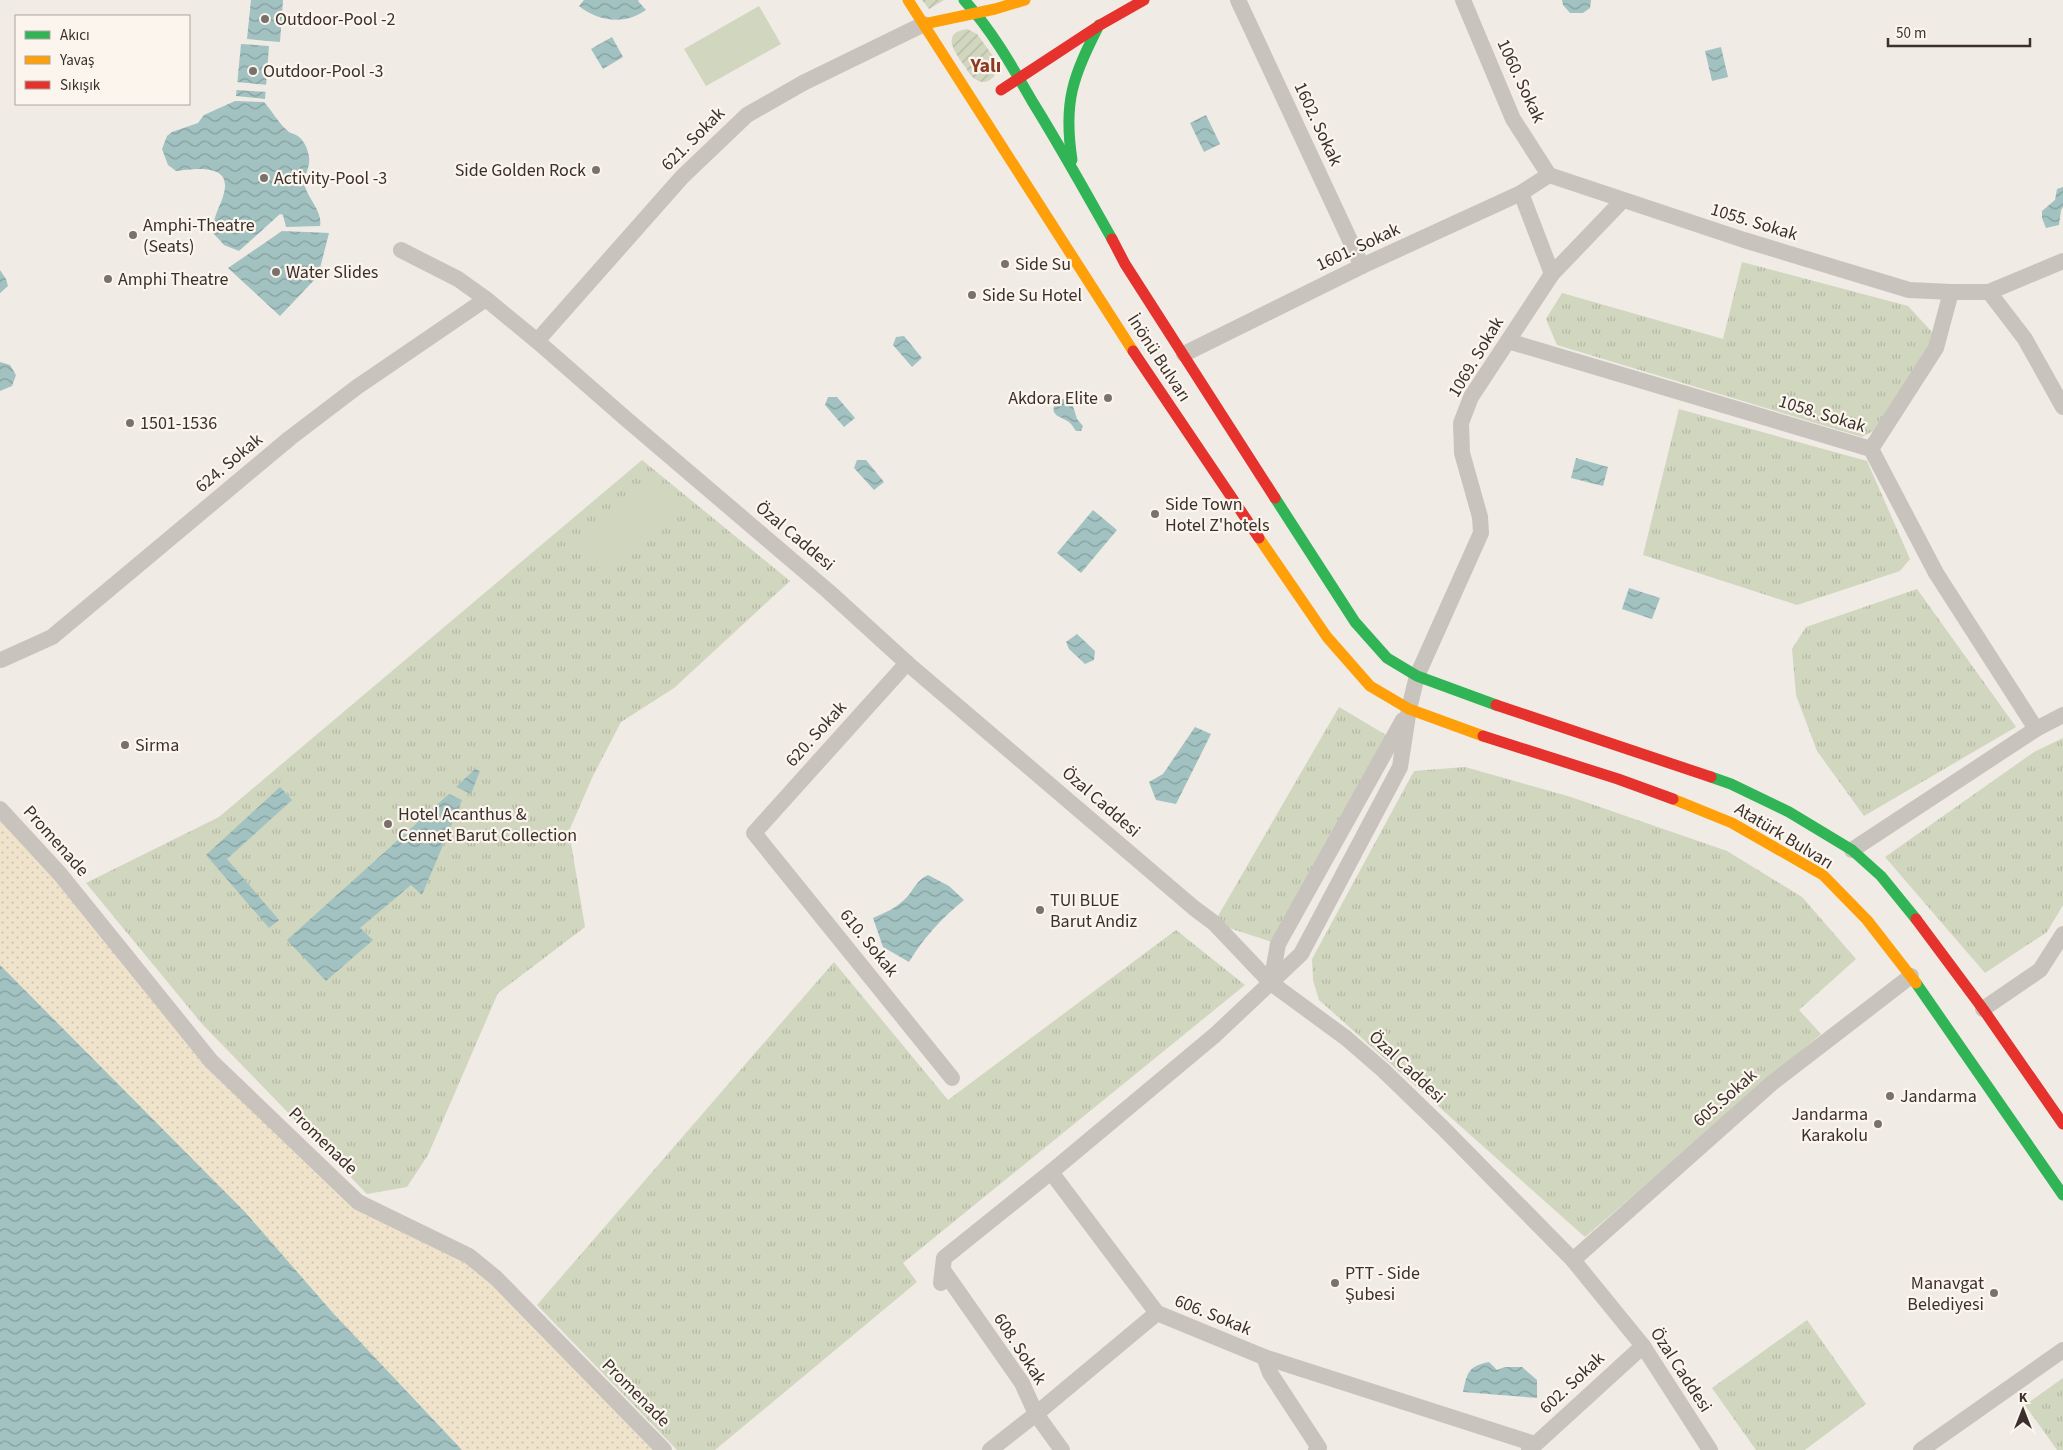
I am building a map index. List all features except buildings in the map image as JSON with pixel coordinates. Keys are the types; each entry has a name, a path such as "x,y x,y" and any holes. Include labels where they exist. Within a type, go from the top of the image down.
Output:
{"main road":[{"name":"İnönü Bulvarı","path":"908,0 1160,392 1327,637 1370,686 1409,709"},
{"name":"İnönü Bulvarı","path":"964,0 988,30 1019,78 1074,171 1125,264 1355,622 1387,658 1417,676"},
{"path":"924,24 960,17 1025,0"},
{"path":"963,85 976,95 993,93 1100,25 1144,0"},
{"path":"944,56 940,48 941,32 952,20 960,17 976,19 988,30"},
{"path":"1074,171 1068,136 1067,114 1070,89 1080,64 1100,25"},
{"path":"993,93 1006,84 1009,76 1007,59"},
{"name":"Atatürk Bulvarı","path":"1417,676 1731,784 1789,812 1852,850 1881,876 1905,904 1983,1009 2063,1124"},
{"name":"Atatürk Bulvarı","path":"1409,709 1690,805 1739,827 1822,875 1868,920 1911,976 2063,1195"}],"street":[{"name":"1602. Sokak","path":"1238,0 1362,266"},
{"name":"1060. Sokak","path":"1463,0 1513,119 1549,175"},
{"name":"621. Sokak","path":"537,341 682,177 747,115 803,83 924,24"},
{"name":"1601. Sokak","path":"1184,354 1362,266 1521,194 1549,175"},
{"name":"1055. Sokak","path":"1549,175 1622,201 1744,240 1909,290 1989,292"},
{"path":"1521,194 1552,274"},
{"name":"1069. Sokak","path":"1409,709 1417,676 1481,533 1480,516 1462,453 1461,423 1471,397 1552,274 1622,201"},
{"name":"Özal Caddesi","path":"401,250 458,279 486,299 537,341 828,591 907,663 1214,923 1271,982 1346,1038 1383,1070 1573,1260 1643,1346 1710,1450"},
{"path":"2063,261 1989,292 2025,339 2063,407"},
{"path":"1870,449 1936,348 1951,292"},
{"name":"624. Sokak","path":"1,660 52,637 298,432 357,387 486,299"},
{"name":"1058. Sokak","path":"1508,341 1870,449 1936,573 2036,729"},
{"name":"620. Sokak","path":"754,833 907,663"},
{"path":"1271,982 1278,944 1409,709"},
{"path":"1051,1172 1215,1035 1300,954 1400,767 1409,709"},
{"path":"1852,850 2036,729 2063,715"},
{"name":"Promenade","path":"0,809 60,874 211,1061 358,1202 469,1256 496,1278 664,1450"},
{"name":"610. Sokak","path":"754,833 952,1078"},
{"path":"1983,1009 2040,970 2063,934"},
{"name":"605.Sokak","path":"1573,1260 1772,1084 1911,976"},
{"name":"608. Sokak","path":"1051,1172 944,1258 942,1277 1022,1383 1036,1414 1062,1450"},
{"name":"606. Sokak","path":"1051,1172 1157,1313 1264,1357 1270,1373 1318,1449"},
{"path":"990,1450 1157,1313"},
{"name":"602. Sokak","path":"1532,1447 1643,1346"},
{"path":"1921,1450 2063,1350"},
{"path":"1264,1357 1532,1447"}],"green space":[{"path":"922,0 944,0 929,9"},
{"path":"759,6 781,44 706,86 684,49"},
{"path":"967,29 977,34 998,63 997,72 988,81 979,81 973,78 953,48 952,38 954,34"},
{"path":"1742,262 1908,306 1932,332 1931,344 1875,430 1862,437 1557,345 1546,319 1562,293 1723,339"},
{"path":"1679,409 1867,461 1910,559 1900,571 1797,605 1643,555"},
{"name":"Hotel Acanthus & Cennet Barut Collection","path":"642,460 790,581 674,688 621,722 592,778 569,831 585,927 498,993 428,1155 407,1187 367,1194 203,1025 86,883 219,817"},
{"path":"649,478 680,514 607,576 576,540"},
{"path":"1917,589 2016,727 1864,816 1817,751 1796,695 1792,649 1806,627"},
{"path":"1339,707 1393,739 1278,944 1214,923"},
{"path":"2063,738 2063,905 2047,932 1985,973 1885,857 2034,752"},
{"path":"1465,767 1571,797 1727,851 1802,897 1856,959 1799,1010 1821,1034 1585,1237 1319,1000 1313,980 1312,959 1414,771"},
{"path":"1176,930 1245,985 903,1263 917,1282 715,1450 677,1450 537,1305 834,962 948,1100"},
{"path":"1807,1320 1866,1404 1805,1450 1756,1450 1712,1388"},
{"path":"2063,1378 2063,1450 2057,1450 2025,1405"}],"sand":[{"path":"0,809 170,1012 358,1202 469,1256 664,1450 462,1450 333,1313 245,1212 0,965"}],"water":[{"name":"Outdoor-Pool -2","path":"251,0 283,0 280,42 247,39"},
{"path":"584,0 639,0 646,10 629,18 612,20 595,15 579,6"},
{"path":"1562,0 1591,0 1590,8 1583,13 1570,13 1563,5"},
{"path":"612,37 623,57 603,69 591,49"},
{"name":"Outdoor-Pool -3","path":"241,44 269,46 265,99 236,96"},
{"path":"1721,47 1728,77 1712,81 1705,51"},
{"name":"Activity-Pool -3","path":"235,101 264,102 285,129 303,141 308,152 309,161 304,183 318,211 320,226 286,227 283,215 280,214 239,251 224,245 214,234 215,217 224,193 225,183 222,176 217,172 201,169 176,171 168,165 162,149 167,136 172,132 198,123 204,115"},
{"path":"1206,115 1220,144 1204,152 1190,123"},
{"path":"2063,187 2063,207 2059,225 2046,228 2042,218 2042,211 2055,200 2057,189"},
{"name":"Water Slides","path":"282,231 329,233 318,276 280,316 228,268"},
{"path":"0,270 8,286 0,293"},
{"path":"904,336 922,358 912,367 893,345 896,337"},
{"path":"0,362 10,365 16,375 12,386 0,391"},
{"path":"828,397 837,397 855,418 844,427 825,405"},
{"path":"1063,399 1072,403 1077,419 1083,426 1081,431 1076,431 1068,421 1055,413 1054,410 1058,400"},
{"path":"1576,458 1608,467 1603,486 1571,478"},
{"path":"857,460 866,460 884,482 874,490 854,468"},
{"path":"1093,510 1117,530 1081,573 1057,553"},
{"path":"1629,588 1660,598 1652,619 1622,609"},
{"path":"1077,634 1095,651 1094,660 1085,664 1069,649 1066,642"},
{"path":"1195,727 1211,734 1176,804 1156,800 1149,782 1163,774"},
{"path":"475,769 480,771 471,794 456,787"},
{"path":"280,787 292,800 227,859 279,920 269,928 206,855"},
{"path":"449,794 462,800 422,895 411,885 360,928 373,940 326,981 287,940"},
{"path":"928,875 949,886 964,900 934,928 909,962 883,947 873,918 900,904 918,882"},
{"path":"0,965 245,1212 333,1313 462,1450 0,1450"},
{"path":"1489,1362 1497,1370 1505,1367 1522,1367 1537,1380 1537,1398 1463,1392 1467,1375 1470,1371 1477,1366"}],"pier":[{"path":"236,82 269,85 268,92 236,90"}],"traffic: fast":[{"path":"964,0 992,35 1009,61 1112,239"},
{"path":"1072,160 1069,121 1072,90 1099,25"},
{"path":"1275,498 1355,622 1387,658 1417,676 1496,705"},
{"path":"1711,777 1731,784 1789,812 1852,850 1881,876 1916,919"},
{"path":"1916,983 2063,1195"}],"traffic: slow":[{"path":"908,0 1133,351"},
{"path":"924,24 995,9 1025,0"},
{"path":"1259,538 1327,637 1370,686 1409,709 1483,736"},
{"path":"1673,799 1732,823 1823,875 1867,920 1916,983"}],"traffic: jam":[{"path":"1001,90 1100,25 1144,0"},
{"path":"1112,239 1125,264 1275,498"},
{"path":"1133,351 1259,538"},
{"path":"1496,705 1711,777"},
{"path":"1483,736 1618,779 1673,799"},
{"path":"1916,919 1983,1009 2063,1124"}],"place":[{"name":"Outdoor-Pool -2","path":"265,19"},
{"name":"Outdoor-Pool -3","path":"253,71"},
{"name":"Side Golden Rock","path":"596,170"},
{"name":"Activity-Pool -3","path":"264,178"},
{"name":"Amphi-Theatre (Seats)","path":"133,235"},
{"name":"Side Su","path":"1005,264"},
{"name":"Water Slides","path":"276,272"},
{"name":"Amphi Theatre","path":"108,279"},
{"name":"Side Su Hotel","path":"972,295"},
{"name":"Akdora Elite","path":"1108,398"},
{"name":"1501-1536","path":"130,423"},
{"name":"Side Town Hotel Z'hotels","path":"1155,514"},
{"name":"Sirma","path":"125,745"},
{"name":"Hotel Acanthus & Cennet Barut Collection","path":"388,824"},
{"name":"TUI BLUE Barut Andiz","path":"1040,910"},
{"name":"Jandarma","path":"1890,1096"},
{"name":"Jandarma Karakolu","path":"1878,1124"},
{"name":"PTT - Side Şubesi","path":"1335,1283"},
{"name":"Manavgat Belediyesi","path":"1994,1293"}],"district":[{"name":"Yalı","path":"986,66"}]}
